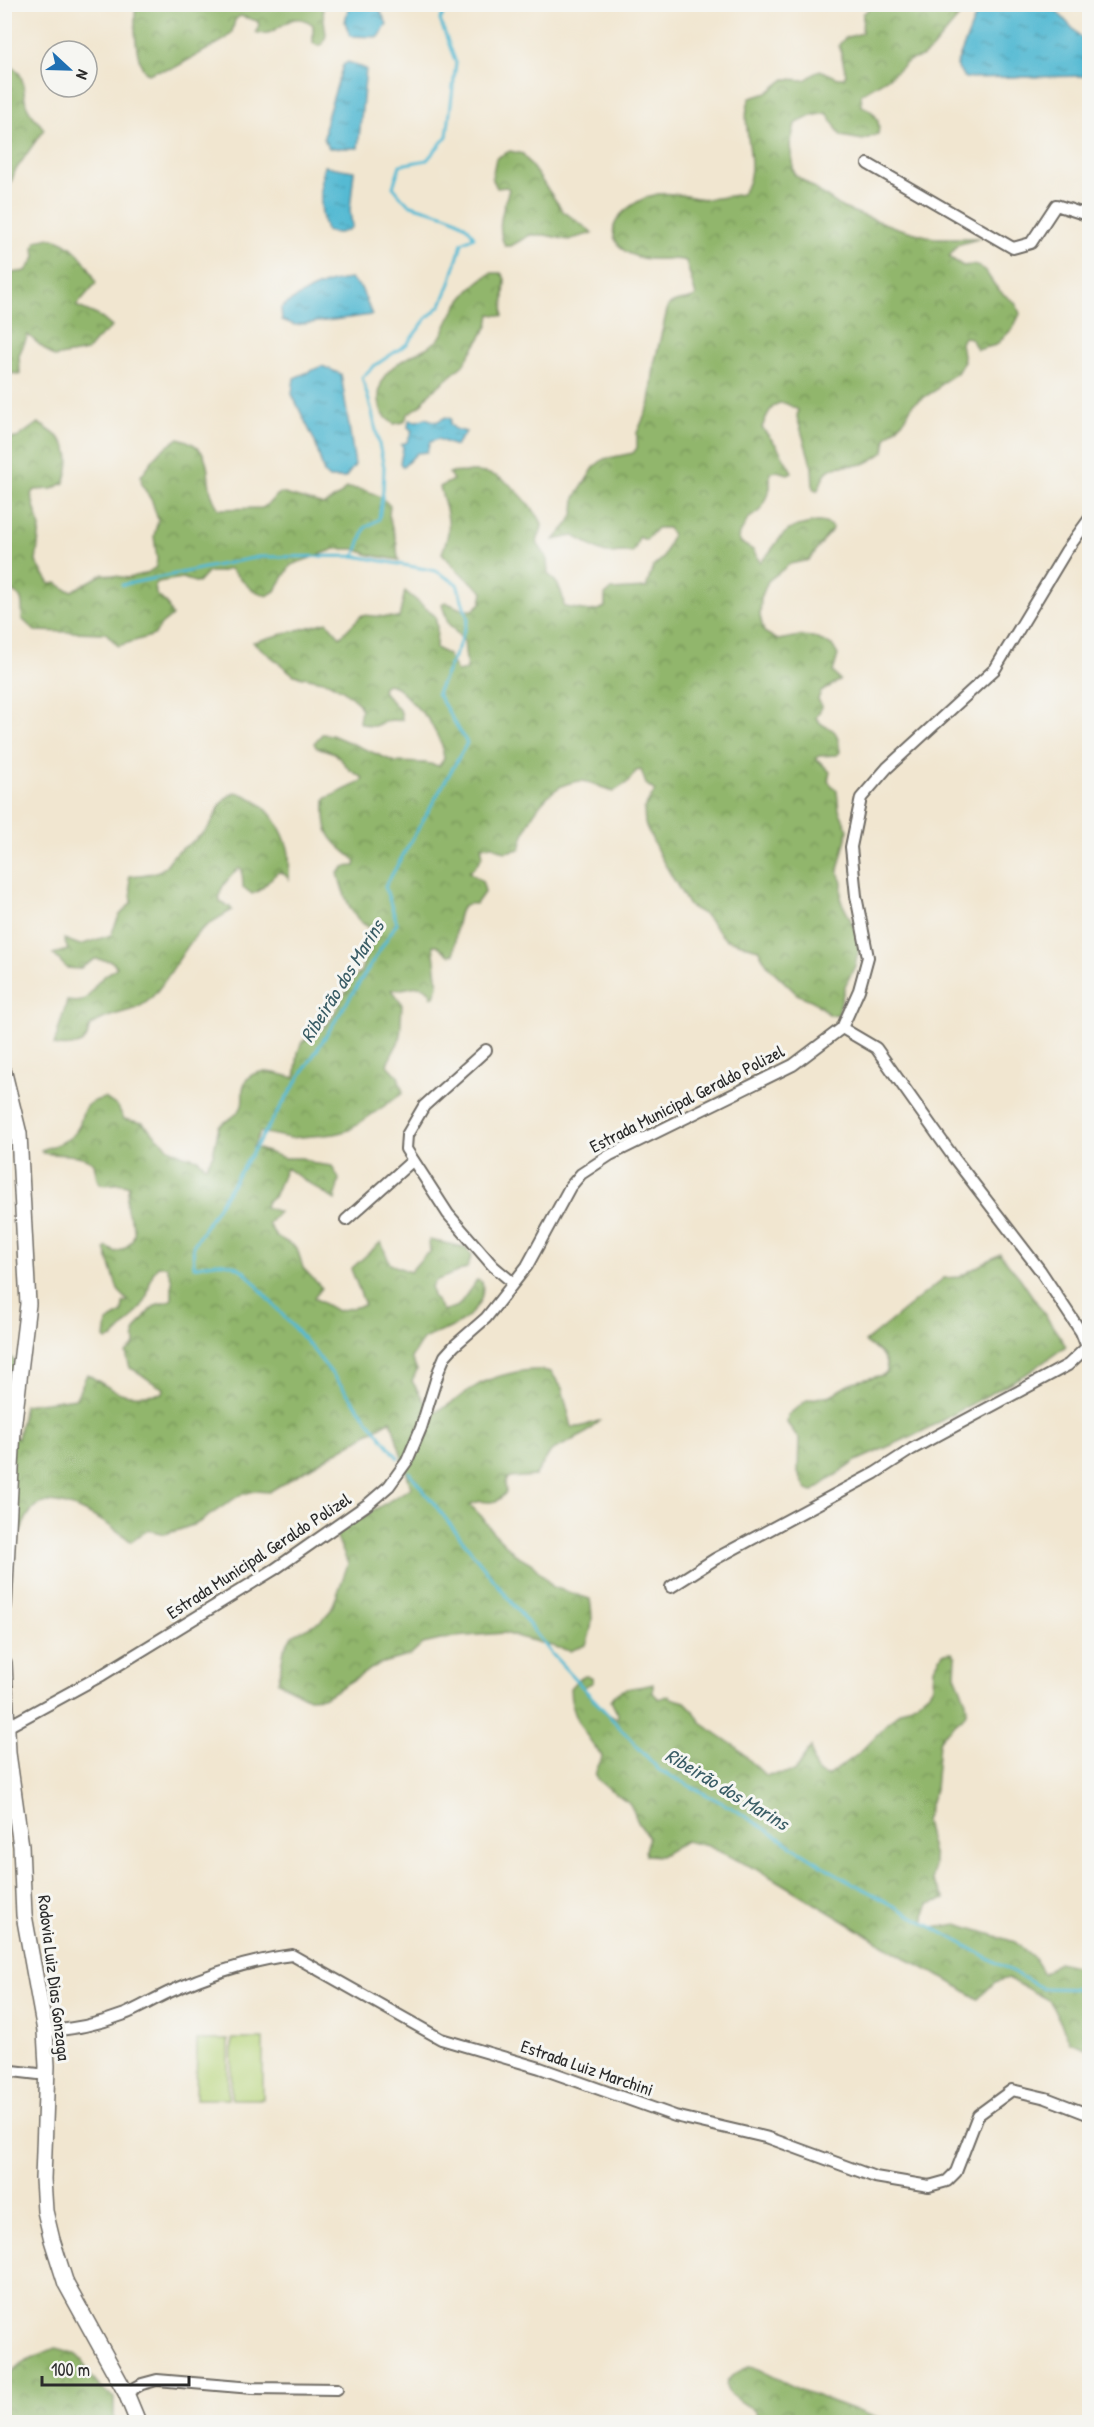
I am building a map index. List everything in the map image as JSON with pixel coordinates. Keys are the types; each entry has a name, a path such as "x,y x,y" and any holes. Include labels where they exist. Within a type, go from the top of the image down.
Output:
{"main road":[{"path":"4,1073 28,1304 14,1429 4,1606"},
{"name":"Rodovia Luiz Dias Gonzaga","path":"4,1662 6,1753 21,1846 24,1915 45,2031 47,2075 43,2179 45,2211 66,2284 126,2393 138,2422"}],"street":[{"path":"868,164 1013,248 1031,243 1056,205 1089,216"},
{"name":"Estrada Municipal Geraldo Polizel","path":"7,1727 102,1675 275,1569 368,1504 389,1486 407,1461 446,1356 486,1318 512,1282 527,1266 570,1187 581,1174 610,1155 793,1065 842,1028 859,990 868,957 856,896 852,847 861,798 887,768 995,669 1066,550 1089,518"},
{"path":"671,1587 715,1559 1068,1365 1087,1347 1081,1332 1040,1270 954,1158 876,1048 842,1028"},
{"path":"486,1050 424,1106 407,1135 406,1149 448,1214 493,1266 512,1282"},
{"path":"346,1220 412,1161"},
{"name":"Estrada Luiz Marchini","path":"45,2031 69,2030 101,2022 125,2014 174,1990 223,1971 267,1958 292,1955 441,2039 540,2068 675,2116 770,2138 875,2177 929,2186 947,2181 956,2172 978,2115 1012,2090 1046,2098 1089,2115"},
{"path":"4,2070 47,2075"},
{"path":"126,2393 142,2384 157,2380 252,2388 337,2389"}],"green space":[{"path":"136,5 322,5 326,35 323,44 318,46 313,43 313,25 304,20 296,19 271,32 264,33 256,32 259,25 257,21 240,16 235,20 232,32 226,39 174,68 149,74 140,63 138,53 135,32"},
{"path":"873,5 969,5 931,50 922,57 910,60 888,78 861,94 862,106 873,113 877,120 878,134 863,140 841,136 827,113 811,116 795,124 790,145 794,174 843,208 897,228 934,238 981,238 957,245 949,257 963,266 971,265 982,268 999,290 1014,302 1020,314 1013,328 996,345 977,350 971,338 964,337 961,343 964,361 957,373 943,382 936,390 913,404 905,419 886,438 884,452 863,464 829,470 817,491 813,488 812,467 797,417 798,410 784,403 776,405 770,411 762,428 777,446 792,472 788,474 770,472 770,488 761,510 748,519 738,538 741,543 753,550 760,562 783,535 795,527 820,522 833,528 809,560 790,564 768,581 761,598 760,616 764,632 778,640 800,636 813,637 832,645 838,655 833,672 840,680 821,692 818,699 822,707 816,718 834,731 840,752 837,755 816,758 830,772 828,781 837,791 839,810 848,830 838,870 842,883 841,901 857,932 859,948 855,966 845,986 840,1014 830,1015 813,1001 797,994 768,966 758,949 725,939 705,915 689,906 660,856 645,824 644,809 655,791 646,784 641,770 636,771 628,782 613,792 586,781 570,783 559,788 540,804 527,826 520,849 505,852 493,846 481,846 481,857 469,872 482,881 485,891 476,904 467,904 462,908 456,927 454,954 449,955 437,945 433,945 438,985 434,996 432,997 423,987 391,990 402,1003 400,1039 387,1064 398,1076 403,1093 349,1130 335,1134 290,1138 260,1132 253,1147 284,1158 302,1158 317,1164 332,1166 339,1179 335,1200 286,1168 274,1197 267,1201 265,1207 279,1212 268,1224 276,1236 297,1248 303,1268 322,1288 314,1298 337,1311 365,1305 351,1269 381,1242 390,1264 410,1272 425,1255 430,1253 429,1240 464,1247 472,1255 467,1268 435,1281 431,1287 433,1296 443,1311 458,1306 477,1280 482,1282 483,1289 479,1303 463,1321 424,1339 411,1358 417,1370 412,1381 423,1400 436,1411 490,1380 511,1373 542,1370 551,1372 562,1388 572,1427 600,1421 583,1435 551,1451 535,1476 508,1478 505,1483 506,1492 497,1501 480,1501 470,1505 515,1554 531,1563 553,1587 590,1599 591,1627 586,1645 570,1651 504,1633 454,1637 423,1644 411,1655 379,1664 325,1697 309,1698 278,1682 284,1649 292,1635 321,1621 331,1610 337,1595 348,1564 334,1534 411,1488 391,1420 269,1492 254,1491 240,1495 198,1523 179,1530 165,1534 148,1530 131,1542 87,1513 60,1503 48,1502 38,1505 30,1512 16,1542 15,1509 5,1470 4,1348 15,1362 9,1382 9,1432 18,1439 24,1405 76,1398 87,1374 123,1394 139,1396 163,1393 164,1388 130,1368 126,1353 135,1345 134,1332 148,1313 154,1306 172,1299 172,1280 166,1266 158,1266 152,1275 142,1306 113,1338 107,1340 105,1338 107,1322 122,1313 123,1303 128,1301 118,1290 105,1249 107,1247 115,1252 119,1251 129,1244 133,1237 134,1228 126,1207 129,1186 100,1184 94,1163 82,1157 43,1153 41,1150 71,1137 88,1104 105,1098 118,1107 124,1119 143,1123 169,1148 198,1159 205,1166 213,1154 219,1126 241,1108 243,1089 251,1076 257,1073 272,1072 295,1078 298,1052 302,1042 330,1021 353,979 360,973 368,950 378,936 360,921 349,905 338,873 344,867 355,866 356,861 334,841 325,821 325,799 361,782 363,778 350,770 335,753 316,747 314,743 322,734 332,735 395,762 439,766 444,759 442,745 429,720 397,687 388,684 383,686 382,690 401,712 402,720 387,721 374,726 365,725 359,722 361,709 359,704 343,690 328,682 294,675 253,642 327,622 340,637 362,615 399,618 405,591 435,616 436,648 448,655 457,672 467,670 464,641 448,623 442,605 445,602 463,610 473,610 481,603 483,592 458,571 442,553 448,527 440,487 453,480 449,473 486,473 503,480 520,495 541,522 542,527 537,543 547,558 548,574 560,589 564,607 595,611 605,607 605,595 611,590 646,588 653,567 663,558 672,535 668,528 657,528 646,540 639,537 632,553 603,552 573,536 554,540 569,523 574,512 575,498 595,466 604,459 633,453 637,448 637,433 650,403 654,365 668,306 696,296 686,261 648,259 629,253 621,248 615,239 615,223 626,209 642,199 658,194 709,199 742,194 751,171 746,122 750,98 767,93 785,79 805,80 820,70 838,78 844,78 846,74 839,45 845,38 862,33 863,14"},
{"path":"4,63 18,71 23,81 27,106 44,129 15,171 9,188 4,181"},
{"path":"510,151 523,154 563,211 593,233 568,240 545,235 530,235 511,246 505,246 501,224 509,189 497,188 492,178 496,158"},
{"path":"50,238 65,243 79,254 96,283 76,306 99,316 112,327 87,351 54,357 28,335 19,355 20,375 13,373 5,379 5,274 26,271 35,258 36,241"},
{"path":"492,273 501,273 505,279 503,316 490,314 488,326 463,365 429,394 420,406 408,414 404,422 394,424 384,416 380,406 380,388 383,379 401,361 438,340 464,297 474,286"},
{"path":"38,423 62,441 66,447 69,462 64,483 52,489 35,490 31,494 40,528 36,562 50,584 57,583 72,591 103,574 128,578 147,573 156,567 154,536 158,520 152,501 142,485 141,476 158,453 179,438 201,451 208,468 213,498 219,509 262,508 281,493 324,505 340,495 346,488 376,494 390,506 390,520 399,560 370,555 355,549 335,549 291,565 275,591 267,596 251,589 230,569 208,572 198,583 182,578 158,582 155,584 156,594 167,604 172,616 154,635 118,646 106,633 35,631 22,619 22,602 19,596 5,587 4,438 17,438"},
{"path":"236,792 261,805 279,827 288,849 289,879 283,873 278,872 252,894 243,887 242,869 239,868 220,892 220,902 232,910 197,934 151,998 138,1007 107,1017 92,1025 85,1040 77,1045 54,1045 67,1001 75,1002 85,999 101,979 117,967 111,961 95,959 79,969 67,968 53,954 68,950 64,939 80,945 111,935 119,916 132,902 129,876 150,874 163,869 177,852 205,832 222,802"},
{"path":"1000,1254 1020,1278 1066,1346 1031,1371 921,1432 856,1461 812,1492 807,1490 798,1473 799,1439 787,1423 788,1415 807,1400 831,1395 853,1382 883,1375 887,1371 887,1365 883,1357 865,1342 944,1278 959,1277"},
{"path":"952,1652 956,1657 955,1675 966,1701 967,1710 963,1717 943,1735 939,1743 935,1789 925,1821 934,1858 933,1882 945,1899 929,1904 924,1915 925,1924 934,1928 957,1924 1015,1942 1033,1957 1043,1974 1058,1962 1083,1968 1089,1961 1090,2046 1085,2048 1070,2042 1050,2001 1008,1978 995,1982 978,1999 764,1873 708,1846 685,1841 661,1856 646,1855 645,1850 649,1838 638,1822 631,1805 596,1778 602,1756 580,1725 571,1698 570,1688 580,1677 587,1676 593,1679 592,1683 585,1686 585,1691 607,1713 617,1719 618,1715 611,1701 618,1692 653,1684 653,1693 659,1699 670,1695 671,1698 685,1702 701,1723 736,1747 765,1775 794,1772 811,1747 816,1769 827,1776 857,1755 899,1712 929,1692 933,1686 934,1668 943,1653"},
{"path":"232,2039 263,2039 263,2099 231,2099"},
{"path":"197,2040 228,2040 228,2099 196,2099"},
{"path":"55,2348 66,2350 79,2357 92,2378 114,2398 114,2422 5,2422 5,2378 25,2361"},
{"path":"749,2367 756,2368 798,2389 888,2422 754,2422 757,2416 755,2411 731,2395 726,2384 736,2373"}],"water":[{"path":"349,5 377,5 387,24 379,37 350,36 345,22"},
{"path":"986,5 1051,5 1089,46 1089,76 965,78 956,66 976,15"},
{"path":"348,62 366,69 358,148 329,148 324,139 326,121 343,65"},
{"path":"324,166 354,171 350,210 352,227 342,232 326,231 321,198"},
{"path":"351,279 361,288 372,315 295,325 282,320 281,308 297,297 323,285"},
{"path":"322,366 341,374 355,465 345,478 329,478 324,473 315,442 292,394 294,378"},
{"path":"446,417 451,419 450,424 455,429 466,432 455,446 438,439 430,442 427,452 417,453 403,467 400,463 403,448 401,445 407,442 412,431 408,427 409,420 417,421 426,418 436,422"}],"waterway":[{"path":"355,556 365,528 379,519 384,467 362,377 407,344 426,319 441,305 462,243 474,237 469,229 454,218 409,204 393,187 400,165 427,160 447,136 456,63 440,20 445,11 445,4"},
{"name":"Ribeirão dos Marins","path":"122,585 258,557 355,556 436,571 457,584 468,619 458,648 437,693 467,743 385,887 397,923 193,1246 194,1267 227,1263 245,1272 314,1351 398,1458"},
{"name":"Ribeirão dos Marins","path":"409,1472 552,1654 659,1770 732,1808 833,1872 1042,1988 1090,1989"}]}
